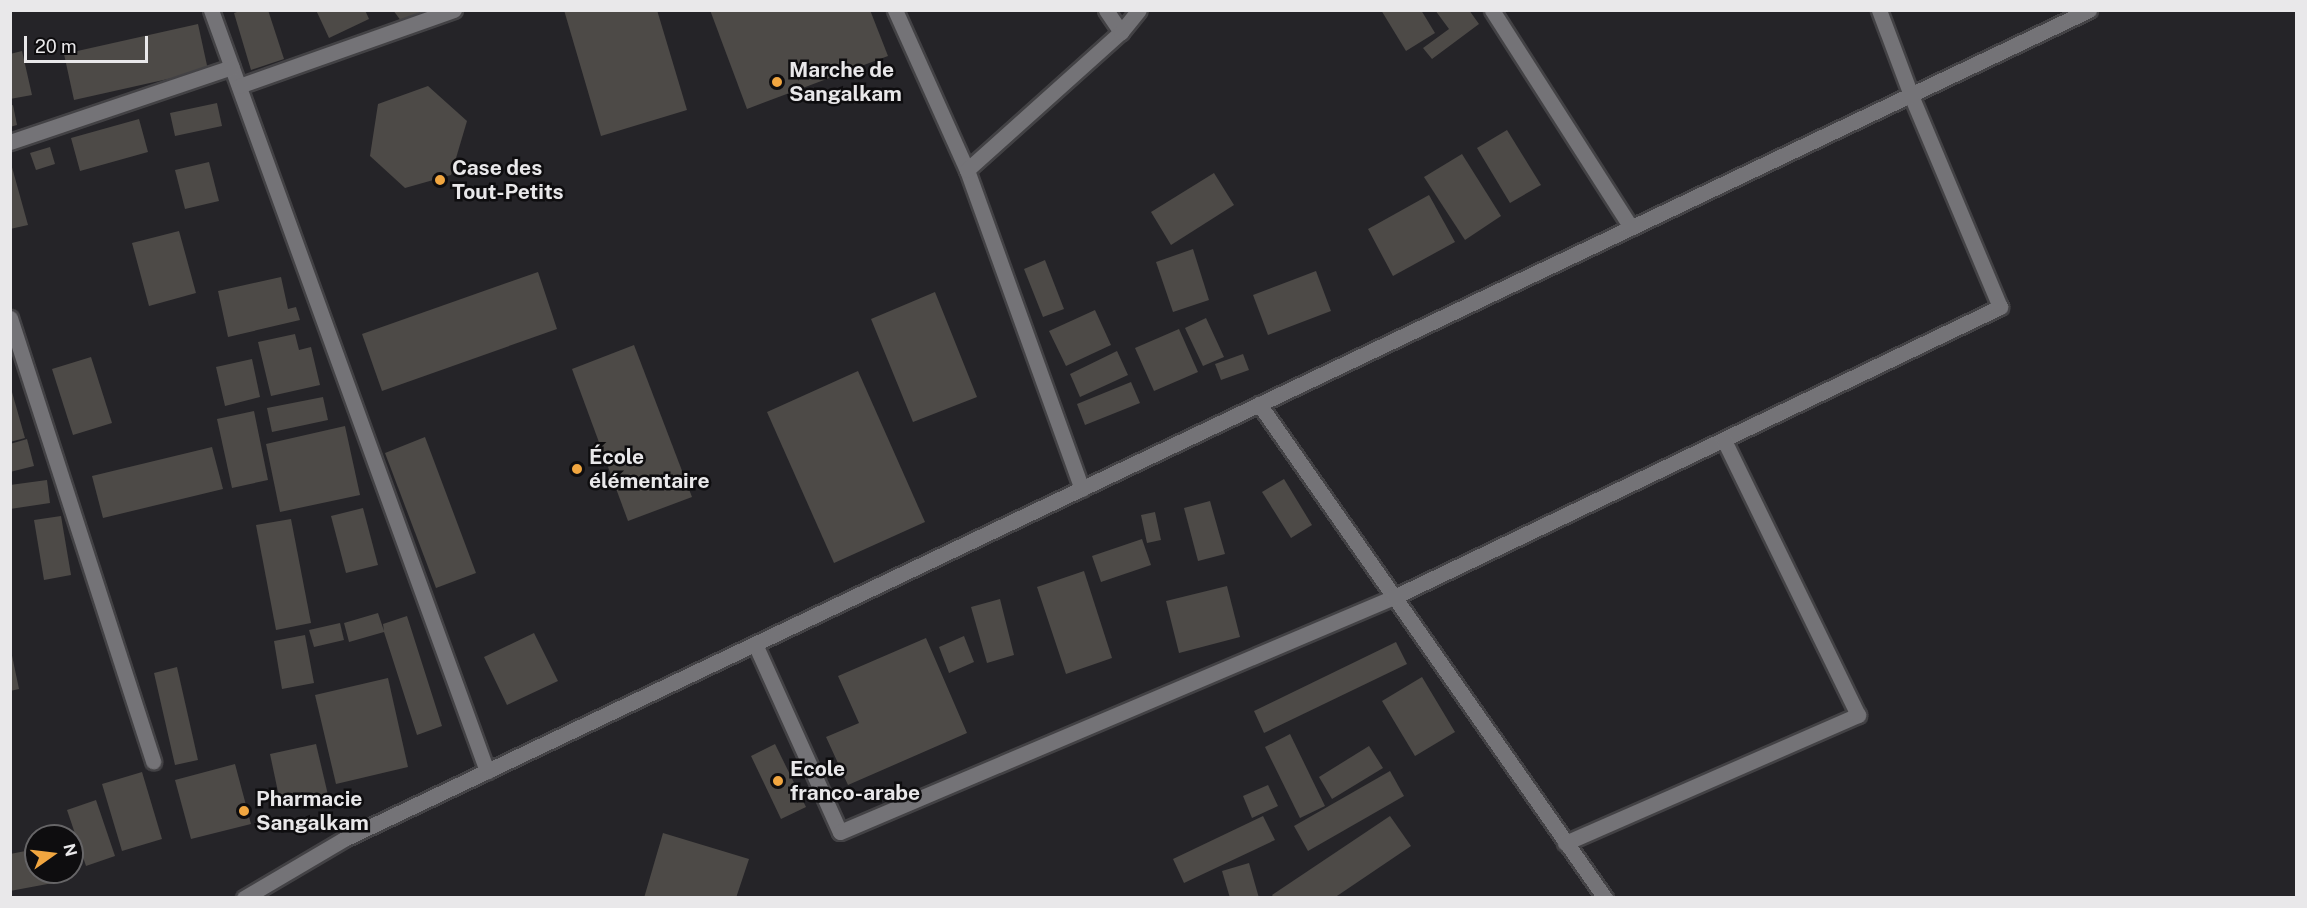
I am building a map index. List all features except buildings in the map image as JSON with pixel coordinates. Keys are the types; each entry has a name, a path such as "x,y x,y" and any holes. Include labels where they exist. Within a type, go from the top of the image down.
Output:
{"street":[{"path":"211,10 487,771"},
{"path":"239,86 454,10"},
{"path":"895,10 968,170 1082,489"},
{"path":"1106,10 1121,33"},
{"path":"968,170 1121,33 1139,10"},
{"path":"1492,10 1631,227"},
{"path":"755,644 840,832 1394,597 2000,307 1911,95 1879,10"},
{"path":"244,897 344,839 2089,10"},
{"path":"10,141 232,67"},
{"path":"10,318 153,762"},
{"path":"1260,405 1605,897"},
{"path":"1565,843 1858,715 1724,440"}],"place":[{"name":"Marche de Sangalkam","path":"777,82"},
{"name":"Case des Tout-Petits","path":"440,180"},
{"name":"École élémentaire","path":"577,469"},
{"name":"Ecole franco-arabe","path":"778,781"},
{"name":"Pharmacie Sangalkam","path":"244,811"}]}
